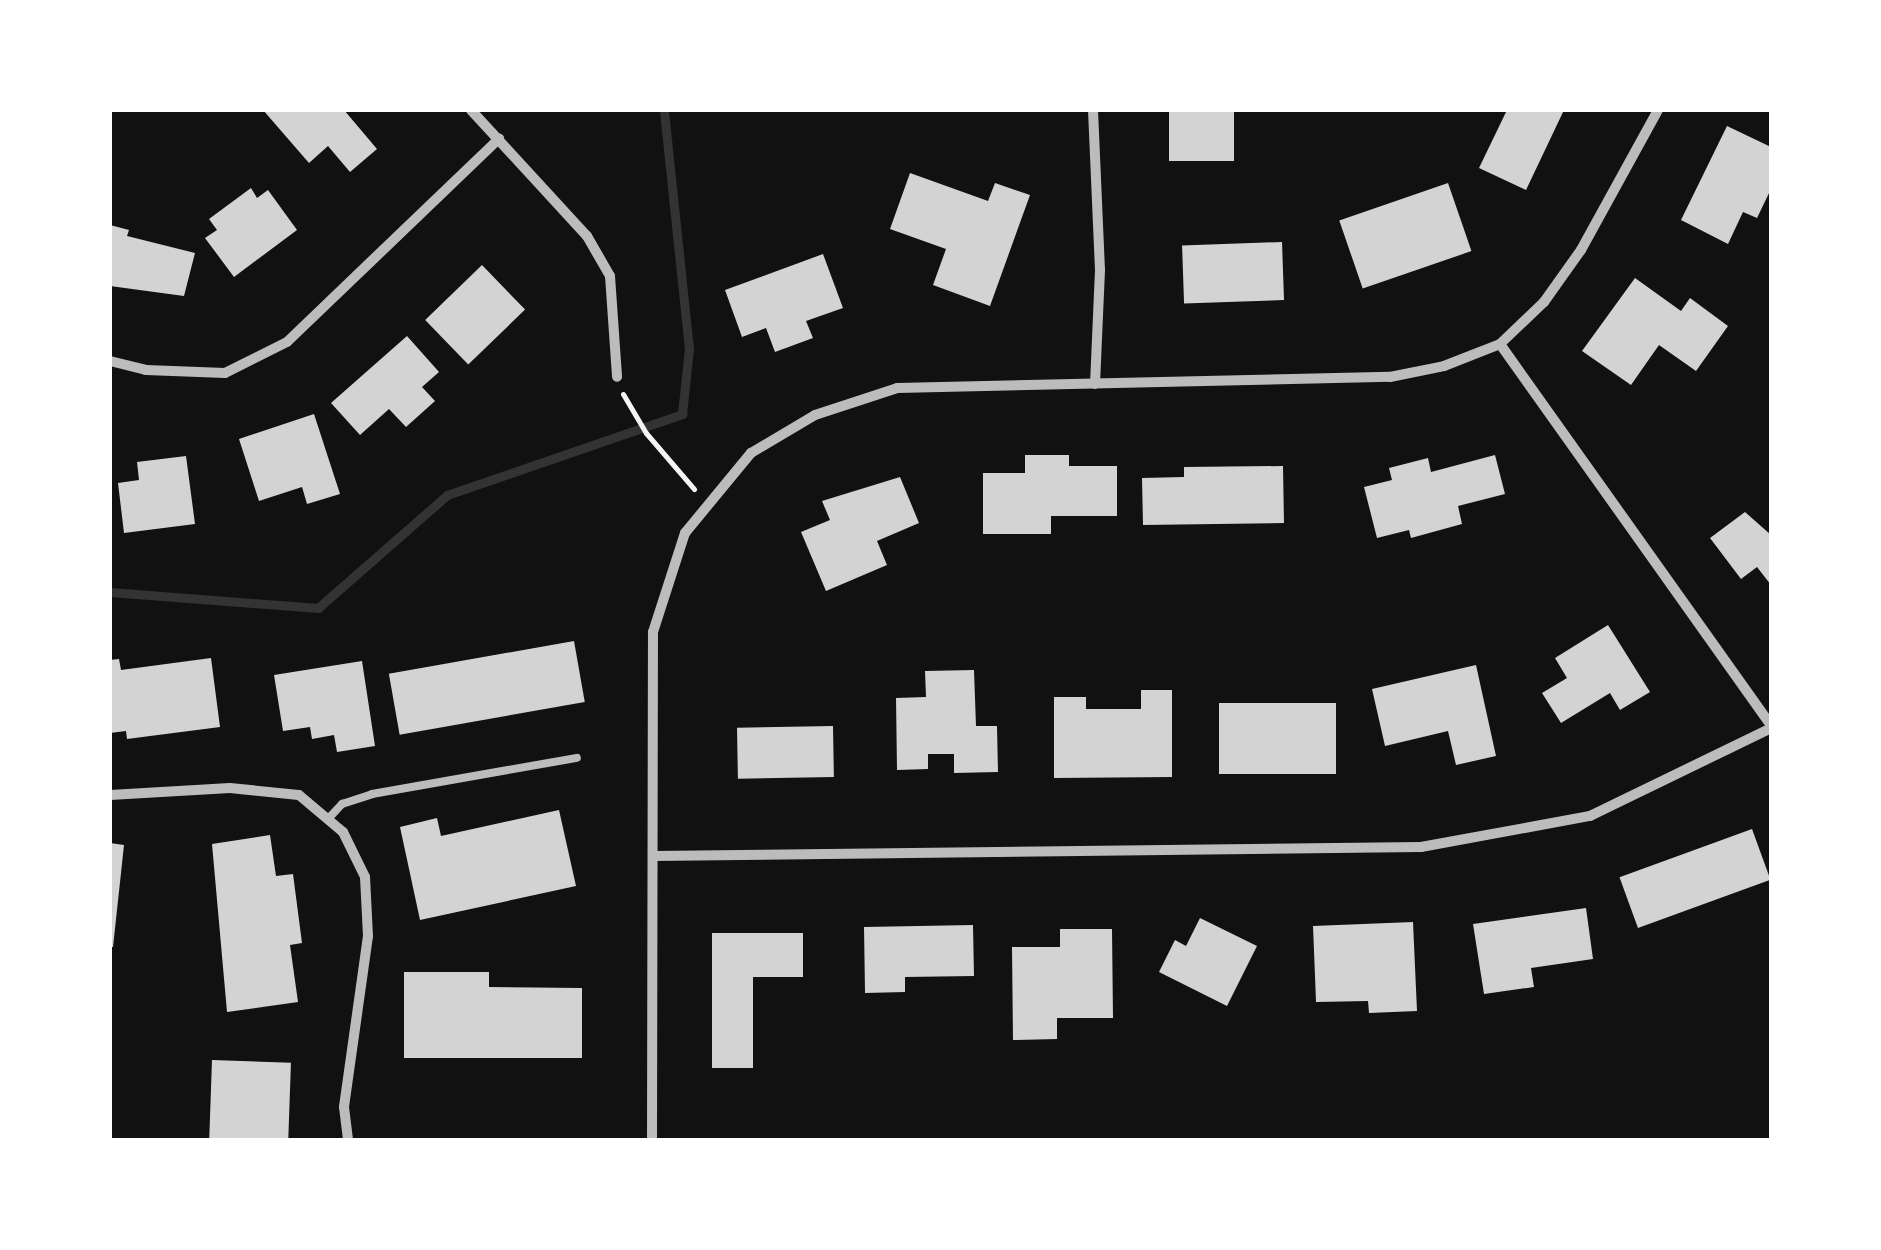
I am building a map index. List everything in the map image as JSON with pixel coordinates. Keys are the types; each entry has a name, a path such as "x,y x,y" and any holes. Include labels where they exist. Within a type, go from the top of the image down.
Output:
{"street":[{"path":"471,110 587,236 610,276 616,377"},
{"path":"1092,110 1100,270 1095,384"},
{"path":"652,1140 654,632 666,576 715,490 750,453 815,415 897,388 1390,377 1444,366 1500,344 1544,302 1581,250 1658,110"},
{"path":"110,361 225,373 288,342 499,139"},
{"path":"654,856 1421,847 1590,816 1771,727 1500,344"},
{"path":"110,795 230,788 299,795 343,832 365,878 368,936 344,1107 348,1140"}],"lane":[{"path":"328,819 342,804 372,794 577,758"}],"path":[{"path":"625,398 646,434 693,488"}],"building":[{"path":"263,110 344,110 377,149 350,172 328,146 309,163"},
{"path":"1169,110 1234,110 1234,161 1169,161"},
{"path":"1507,110 1564,110 1526,190 1479,168"},
{"path":"1727,126 1771,147 1771,189 1757,218 1743,212 1728,244 1681,220"},
{"path":"910,173 988,201 995,183 1030,195 990,306 933,285 946,249 890,229"},
{"path":"1448,183 1471,251 1363,289 1339,220"},
{"path":"251,188 257,198 268,190 297,230 234,277 205,238 217,230 209,219"},
{"path":"110,225 129,230 127,236 195,253 184,296 110,286"},
{"path":"1282,242 1284,300 1184,303 1182,245"},
{"path":"823,254 843,308 806,321 813,338 775,352 766,328 742,337 725,290"},
{"path":"482,265 525,310 468,364 425,320"},
{"path":"1635,278 1681,311 1690,298 1728,326 1696,371 1659,345 1631,385 1582,351"},
{"path":"407,336 439,372 422,387 435,401 406,427 389,409 360,435 331,403"},
{"path":"314,414 340,494 307,504 302,487 259,501 239,439"},
{"path":"1025,455 1069,455 1069,466 1117,466 1117,516 1051,516 1051,534 983,534 983,473 1025,473"},
{"path":"1495,455 1505,494 1458,506 1462,524 1411,538 1409,530 1377,538 1364,487 1392,480 1389,468 1428,458 1431,472"},
{"path":"186,456 195,524 124,533 118,483 139,480 137,462"},
{"path":"1283,466 1284,523 1143,525 1142,478 1184,477 1184,467"},
{"path":"900,477 919,523 877,541 887,565 826,591 801,532 830,520 822,501"},
{"path":"1745,512 1771,535 1771,585 1757,567 1741,579 1710,538"},
{"path":"1608,625 1650,692 1620,710 1610,693 1561,723 1542,693 1567,678 1555,658"},
{"path":"574,641 585,702 400,735 389,674"},
{"path":"211,658 220,727 127,739 126,731 110,733 110,660 119,659 121,670"},
{"path":"362,661 375,746 337,752 334,735 312,739 310,727 283,731 274,675"},
{"path":"1476,665 1496,756 1456,765 1448,731 1385,746 1372,689"},
{"path":"974,670 976,726 997,726 998,772 954,773 954,754 928,754 928,769 897,770 896,698 926,697 925,671"},
{"path":"1141,690 1172,690 1172,777 1054,778 1054,697 1086,697 1086,709 1141,709"},
{"path":"1219,703 1336,703 1336,774 1219,774"},
{"path":"833,726 834,777 738,779 737,728"},
{"path":"559,810 576,886 420,920 400,827 437,818 441,836"},
{"path":"1752,829 1770,880 1638,928 1620,877"},
{"path":"270,835 276,876 293,874 302,943 290,945 298,1002 227,1012 212,844"},
{"path":"110,843 124,845 113,947 110,947"},
{"path":"1586,908 1593,959 1531,968 1534,987 1484,994 1473,924"},
{"path":"1200,918 1257,946 1227,1006 1159,972 1175,940 1186,946"},
{"path":"1413,922 1417,1011 1369,1013 1368,1001 1316,1002 1313,926"},
{"path":"973,925 974,976 905,977 905,992 865,993 864,927"},
{"path":"1060,929 1112,929 1113,1018 1057,1018 1057,1039 1013,1040 1012,947 1060,947"},
{"path":"712,933 803,933 803,977 753,977 753,1068 712,1068"},
{"path":"404,972 489,972 489,987 582,988 582,1058 404,1058"},
{"path":"212,1060 291,1063 288,1140 209,1140"}],"waterway":[{"path":"110,592 318,608 447,495 682,414 689,349 664,110"}]}
